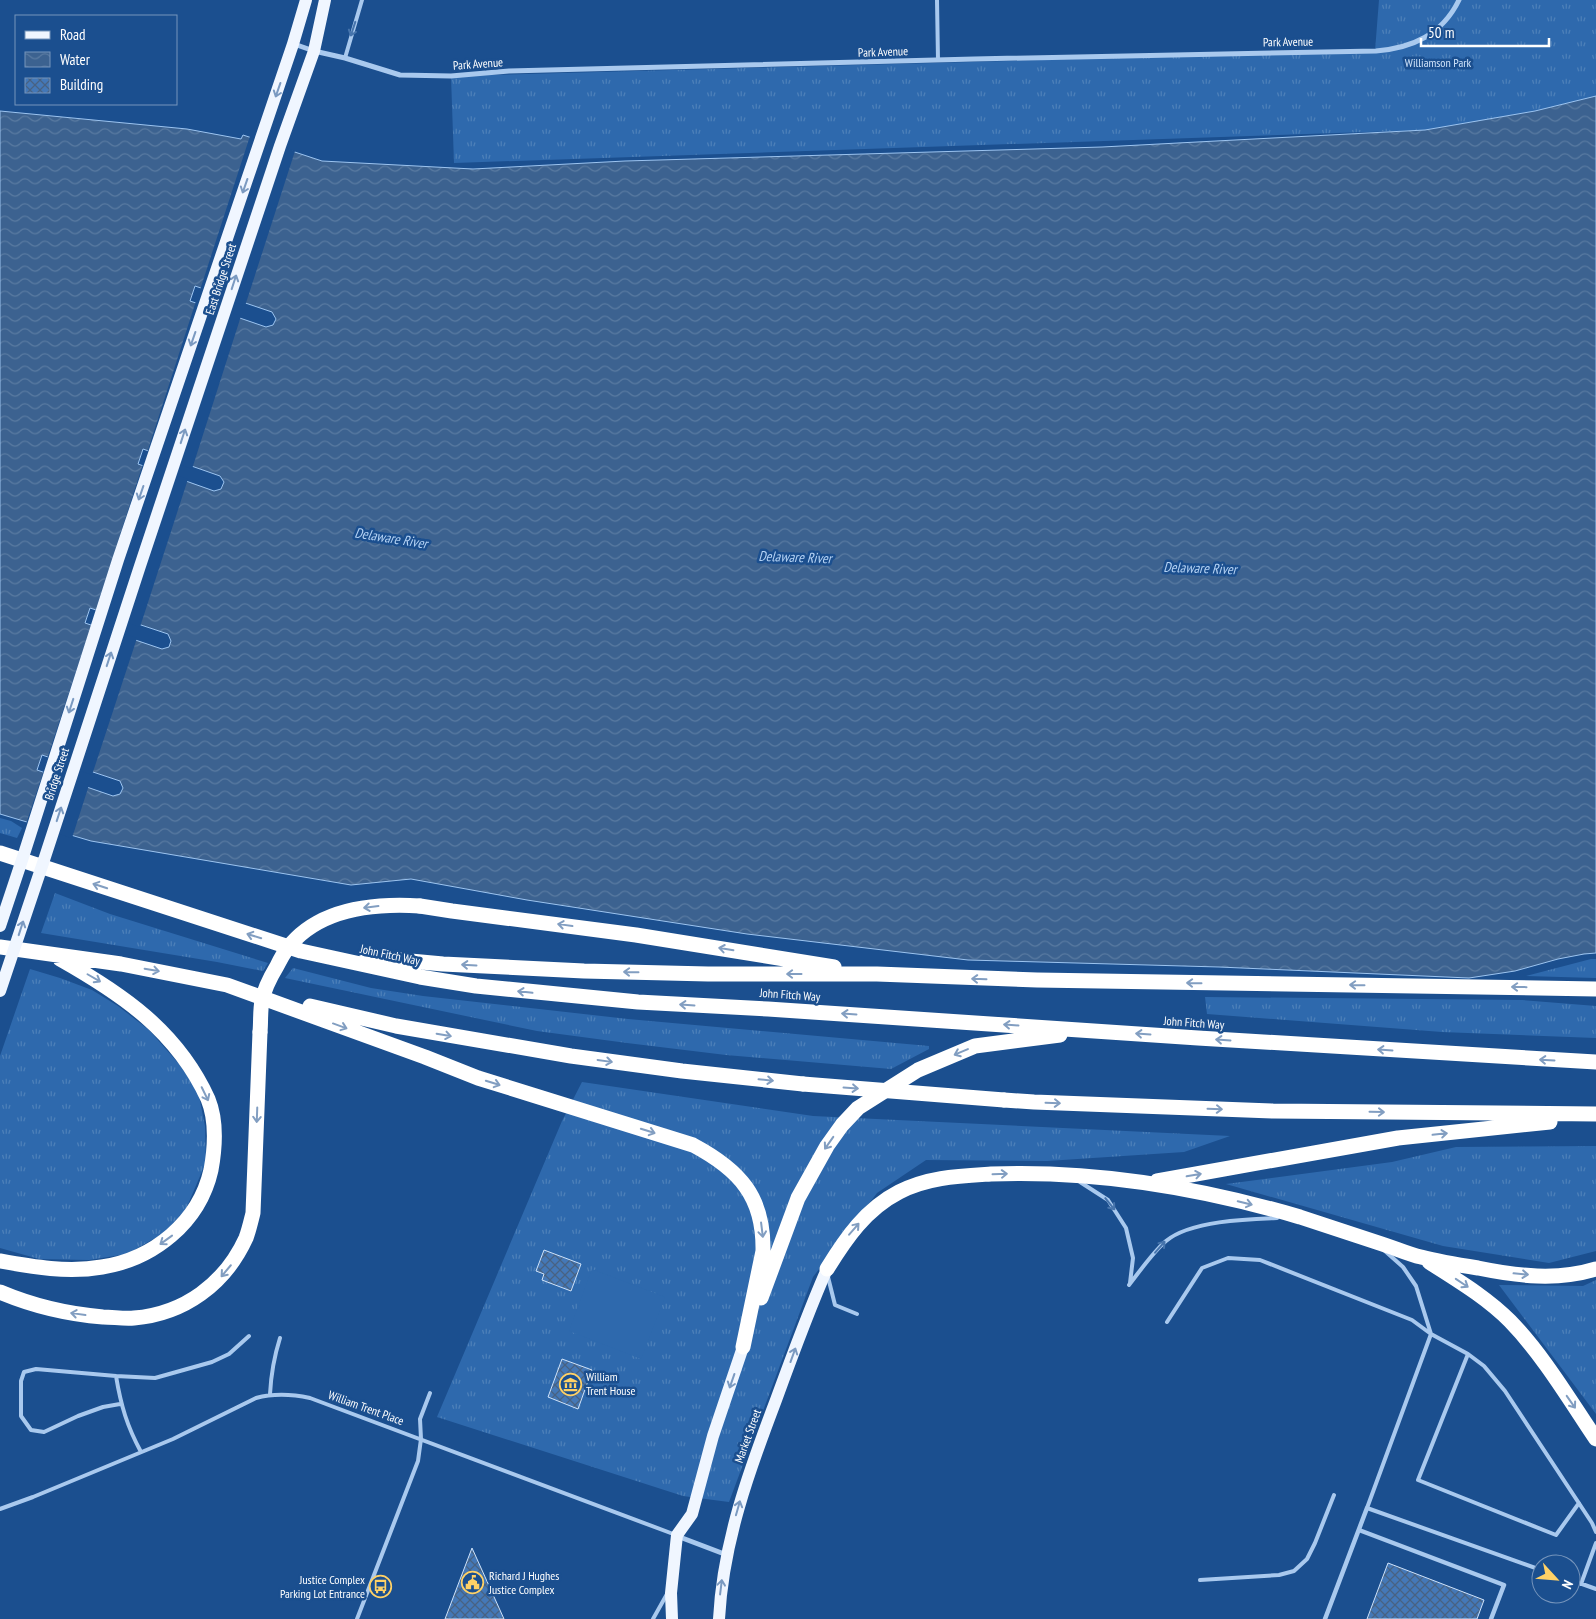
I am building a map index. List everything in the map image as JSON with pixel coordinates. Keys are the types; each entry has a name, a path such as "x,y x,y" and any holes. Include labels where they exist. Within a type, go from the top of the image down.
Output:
{"highway":[{"name":"John Fitch Way","path":"0,853 301,951 420,977 476,986 561,996 638,1002 1596,1062"},
{"path":"0,1292 53,1310 82,1315 131,1318 156,1315 179,1307 210,1287 224,1273 236,1258 247,1236 253,1213 262,1000 272,975 288,949 316,923 338,914 355,908 399,904 420,906 452,912 636,935 877,974"},
{"path":"0,947 121,964 186,976 396,1026 561,1055 803,1084 1034,1102 1273,1111 1596,1115"},
{"path":"301,951 443,964 584,971 708,974 877,974 1036,980 1596,989"},
{"path":"0,1261 27,1266 64,1269 101,1268 145,1254 167,1240 192,1214 210,1176 214,1157 214,1129 209,1101 193,1071 175,1046 133,1006 100,981 52,954"},
{"path":"1568,988 1596,996"},
{"path":"245,991 478,1078 693,1146 710,1154 740,1180 752,1195 760,1214 763,1251 743,1347"},
{"path":"743,1347 798,1198 827,1146 842,1125 858,1108 918,1070 975,1046 1095,1031"},
{"path":"1146,1183 1398,1138 1596,1115"},
{"path":"827,1269 844,1240 866,1215 882,1202 911,1186 950,1176 1026,1173 1146,1183 1212,1195 1298,1217 1421,1257 1499,1272 1548,1277 1572,1275 1596,1269"},
{"path":"1421,1257 1463,1284 1510,1321 1535,1351 1596,1439"}],"main road":[{"name":"East Bridge Street","path":"118,560 293,44 306,0"},
{"name":"East Bridge Street","path":"140,566 280,146 314,51 325,0"},
{"name":"Bridge Street","path":"0,926 118,560"},
{"name":"Bridge Street","path":"0,991 140,566"},
{"name":"Market Street","path":"719,1619 720,1590 726,1555 747,1476 813,1300 827,1269"},
{"path":"672,1619 672,1585 677,1536 692,1514 713,1436 743,1347"}],"street":[{"name":"Park Avenue","path":"293,44 400,75 451,76 509,72 938,60 1376,51 1397,49 1417,42 1444,22 1458,0"},
{"path":"1325,1619 1368,1508"},
{"path":"1359,1530 1504,1585 1491,1619"},
{"name":"William Trent Place","path":"677,1536 726,1555"}],"lane":[{"path":"345,58 362,0"},
{"path":"937,0 938,60"},
{"path":"1071,1176 1108,1200 1126,1228 1133,1258 1129,1285 1166,1241 1196,1226 1250,1218 1298,1217"},
{"path":"1374,1241 1403,1267 1416,1286 1431,1334 1368,1508 1531,1566"},
{"path":"1167,1322 1202,1268 1228,1258 1260,1260 1412,1320 1431,1334 1468,1354 1484,1366 1505,1391 1592,1523 1596,1532"},
{"path":"827,1269 835,1305 856,1314"},
{"path":"120,1404 103,1407 78,1416 44,1432 31,1430 21,1416 21,1381 24,1372 36,1369 155,1378 212,1362 229,1354 250,1336"},
{"path":"270,1394 270,1378 280,1338"},
{"path":"1468,1354 1418,1480 1556,1535 1579,1503"},
{"path":"116,1376 120,1404 131,1434 141,1452"},
{"name":"William Trent Place","path":"0,1509 33,1498 173,1439 256,1398 270,1394 290,1394 310,1398 677,1536"},
{"path":"357,1619 418,1461 421,1439 420,1419 430,1394"},
{"path":"1200,1580 1278,1575 1294,1571 1307,1560 1316,1543 1334,1495"},
{"path":"1596,1543 1581,1584 1596,1589"},
{"path":"654,1619 672,1585"}],"green space":[{"name":"Williamson Park","path":"1379,0 1596,0 1596,96 1535,111 1425,130 454,163 451,76 1375,51"},
{"path":"0,818 11,821 22,828 17,838 0,833"},
{"path":"55,893 110,914 268,963 263,971 41,933"},
{"path":"1596,959 1596,978 1526,976"},
{"path":"293,968 371,988 423,996 628,1019 929,1046 929,1049 891,1069 726,1055 627,1043 537,1031 285,978"},
{"path":"30,969 92,990 118,1006 149,1030 179,1064 198,1091 205,1126 206,1162 186,1209 164,1233 127,1254 89,1260 39,1259 0,1248 0,1056"},
{"path":"1205,997 1522,1000 1596,1006 1596,1038 1442,1032 1207,1014"},
{"path":"582,1082 813,1116 1230,1136 1184,1152 1047,1161 926,1160 877,1193 813,1277 729,1502 683,1496 437,1417 562,1121"},
{"path":"1596,1146 1596,1251 1549,1263 1443,1246 1226,1184 1392,1162 1456,1147"},
{"path":"592,1269 665,1297 641,1359 569,1331"},
{"path":"1596,1280 1596,1414 1499,1285 1583,1286"}],"water":[{"name":"Delaware River","path":"1596,96 1596,953 1558,959 1515,971 1469,978 1219,967 968,960 747,934 527,900 411,879 351,885 91,841 0,814 0,111 187,129 241,139 243,135 322,161 473,169 625,161 1102,147 1425,130 1535,111","holes":["195,286 272,312 276,319 273,325 266,327 190,301","143,449 220,476 224,482 221,489 214,491 138,464","90,608 168,634 171,641 169,647 162,649 85,623","42,755 120,781 123,788 120,794 113,796 37,770"]}],"pier":[{"path":"250,136 295,151 245,306 200,290"},
{"path":"196,301 241,316 192,469 147,453"},
{"path":"143,464 188,479 140,627 95,612"},
{"path":"92,623 137,638 92,775 47,759"},
{"path":"44,770 89,785 72,838 26,824"}],"building":[{"path":"544,1250 581,1264 571,1291 542,1280 544,1274 536,1271"},
{"name":"William Trent House","path":"562,1359 592,1370 578,1409 548,1397"},
{"name":"Richard J Hughes Justice Complex","path":"472,1548 504,1619 445,1619"},
{"path":"1388,1563 1484,1600 1477,1619 1367,1619"}],"place":[{"name":"William Trent House","path":"570,1384"},
{"name":"Richard J Hughes Justice Complex","path":"473,1583"},
{"name":"Justice Complex Parking Lot Entrance","path":"381,1587"}]}
